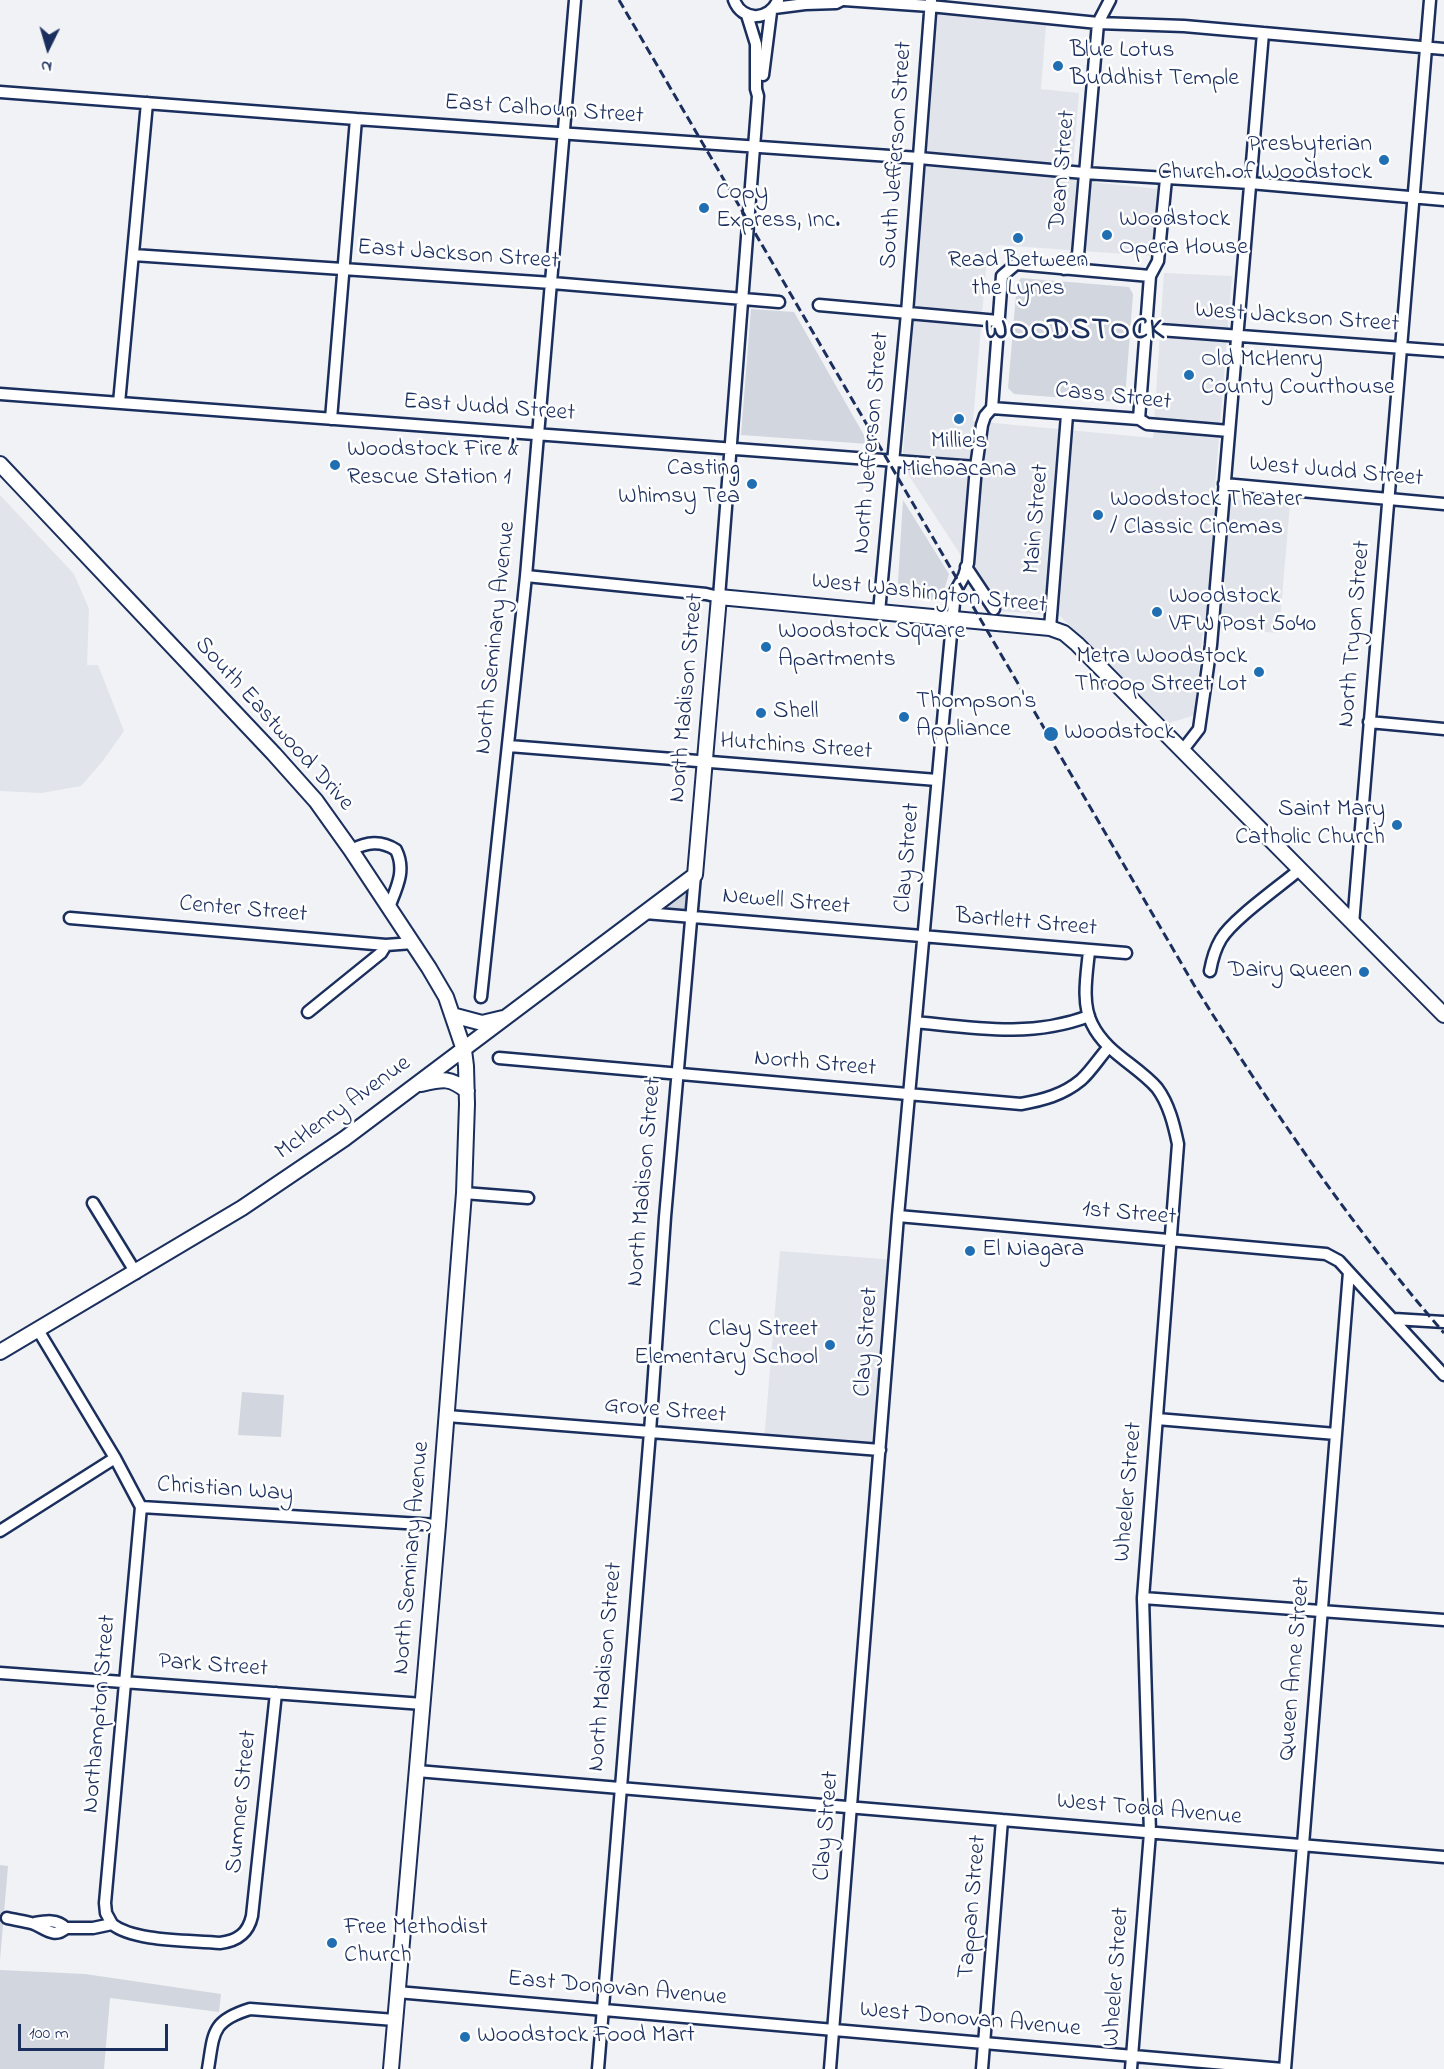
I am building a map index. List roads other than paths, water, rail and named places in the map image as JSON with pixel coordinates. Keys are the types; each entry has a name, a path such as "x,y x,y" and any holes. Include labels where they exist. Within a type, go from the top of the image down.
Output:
{"main road":[{"name":"South Eastwood Drive","path":"0,464 316,801 413,943 446,997 464,1050"},
{"name":"West Washington Street","path":"719,597 1050,628 1064,633 1444,1016"},
{"name":"North Madison Street","path":"695,875 719,597"},
{"name":"McHenry Avenue","path":"0,1352 242,1208 344,1139 695,875"},
{"path":"452,1015 482,1023 508,1016"},
{"name":"North Seminary Avenue","path":"391,2069 464,1193 467,1092 464,1050"},
{"path":"416,1085 438,1080 453,1080 467,1092"}],"street":[{"name":"North Seminary Avenue","path":"481,997 526,576 575,0"},
{"path":"725,0 735,2 747,15 756,44 758,96"},
{"path":"747,15 759,16 774,7 836,3 843,0 930,3 1098,22 1184,26 1444,49"},
{"name":"Dean Street","path":"1064,269 1078,255 1098,22 1110,0"},
{"name":"North Tryon Street","path":"1353,924 1430,0"},
{"name":"South Jefferson Street","path":"907,313 930,3"},
{"path":"758,96 761,90 767,26 774,7"},
{"path":"1182,750 1199,729 1211,645 1263,33"},
{"name":"East Calhoun Street","path":"0,92 918,158 1444,200"},
{"name":"North Madison Street","path":"719,597 758,96"},
{"path":"119,403 147,103"},
{"path":"331,419 356,119"},
{"path":"1139,419 1150,276 1158,261 1166,179"},
{"name":"East Jackson Street","path":"133,255 552,283 779,302"},
{"path":"1078,255 1092,271"},
{"name":"Clay Street","path":"830,2069 898,1216 955,592 966,567 982,425 985,416 992,408 1002,276 1016,264 1064,269"},
{"path":"1064,269 1150,276"},
{"path":"819,305 998,321"},
{"name":"North Jefferson Street","path":"879,612 907,313"},
{"name":"West Jackson Street","path":"1146,329 1444,351"},
{"name":"East Judd Street","path":"0,394 976,467"},
{"name":"Cass Street","path":"992,408 1139,419 1147,424 1229,431"},
{"name":"Main Street","path":"1050,628 1067,415"},
{"name":"West Judd Street","path":"1224,484 1444,504"},
{"path":"966,567 994,609"},
{"path":"526,576 719,597"},
{"path":"1369,723 1444,729"},
{"name":"Hutchins Street","path":"509,747 937,780"},
{"path":"351,850 362,844 374,843 388,844 396,850 402,866 401,878 389,907"},
{"path":"1210,971 1212,958 1221,938 1237,921 1299,870"},
{"name":"North Madison Street","path":"598,2069 695,875"},
{"name":"Newell Street","path":"645,913 923,936"},
{"name":"Center Street","path":"70,918 386,945 413,943"},
{"name":"Bartlett Street","path":"923,936 1126,953"},
{"path":"308,1012 381,953 386,945"},
{"name":"Wheeler Street","path":"1089,951 1087,982 1089,1016 1092,1024 1108,1048 1157,1089 1173,1120 1178,1144 1143,1598 1150,1833 1131,2069"},
{"path":"916,1022 1038,1030 1089,1016"},
{"name":"North Street","path":"499,1058 1021,1104 1061,1094 1082,1079 1108,1048"},
{"path":"464,1193 528,1198"},
{"path":"93,1203 136,1273"},
{"name":"1st Street","path":"898,1216 1326,1254 1338,1261 1349,1272 1444,1375"},
{"name":"Queen Anne Street","path":"1284,2069 1349,1272"},
{"path":"1394,1319 1444,1322"},
{"name":"Christian Way","path":"38,1330 115,1458 141,1507 438,1526"},
{"name":"Grove Street","path":"447,1416 880,1450"},
{"path":"1157,1419 1336,1434"},
{"path":"0,1531 115,1458"},
{"name":"Northampton Street","path":"112,1924 106,1913 105,1903 141,1507"},
{"path":"1143,1598 1444,1620"},
{"name":"Park Street","path":"0,1673 423,1704"},
{"name":"Sumner Street","path":"112,1924 120,1930 137,1936 220,1943 232,1941 248,1928 252,1916 276,1693"},
{"name":"West Todd Avenue","path":"417,1771 1444,1857"},
{"name":"Tappan Street","path":"982,2069 1002,1820"},
{"path":"8,1918 34,1923 43,1930 51,1932 62,1932 66,1928 93,1928 112,1924"},
{"name":"East Donovan Avenue","path":"397,1992 833,2030"},
{"path":"208,2069 214,2036 222,2021 250,2009 395,2020"},
{"name":"West Donovan Avenue","path":"833,2030 1284,2069"}],"railway":[{"path":"619,0 1194,985 1312,1164 1376,1250 1444,1333"}],"place":[{"name":"Blue Lotus Buddhist Temple","path":"1058,66"},
{"name":"Presbyterian Church of Woodstock","path":"1384,160"},
{"name":"Copy Express, Inc.","path":"704,208"},
{"name":"Woodstock Opera House","path":"1107,235"},
{"name":"Read Between the Lynes","path":"1018,238"},
{"name":"Old McHenry County Courthouse","path":"1189,375"},
{"name":"Millie's Michoacana","path":"959,419"},
{"name":"Woodstock Fire & Rescue Station 1","path":"335,465"},
{"name":"Casting Whimsy Tea","path":"752,484"},
{"name":"Woodstock Theater / Classic Cinemas","path":"1098,515"},
{"name":"Woodstock VFW Post 5040","path":"1157,612"},
{"name":"Woodstock Square Apartments","path":"766,647"},
{"name":"Metra Woodstock Throop Street Lot","path":"1259,672"},
{"name":"Shell","path":"761,713"},
{"name":"Thompson's Appliance","path":"904,717"},
{"name":"Woodstock","path":"1051,734"},
{"name":"Saint Mary Catholic Church","path":"1397,825"},
{"name":"Dairy Queen","path":"1364,972"},
{"name":"El Niagara","path":"970,1251"},
{"name":"Clay Street Elementary School","path":"830,1345"},
{"name":"Free Methodist Church","path":"332,1943"},
{"name":"Woodstock Food Mart","path":"465,2037"}],"district":[{"name":"WOODSTOCK","path":"1075,333"}]}
